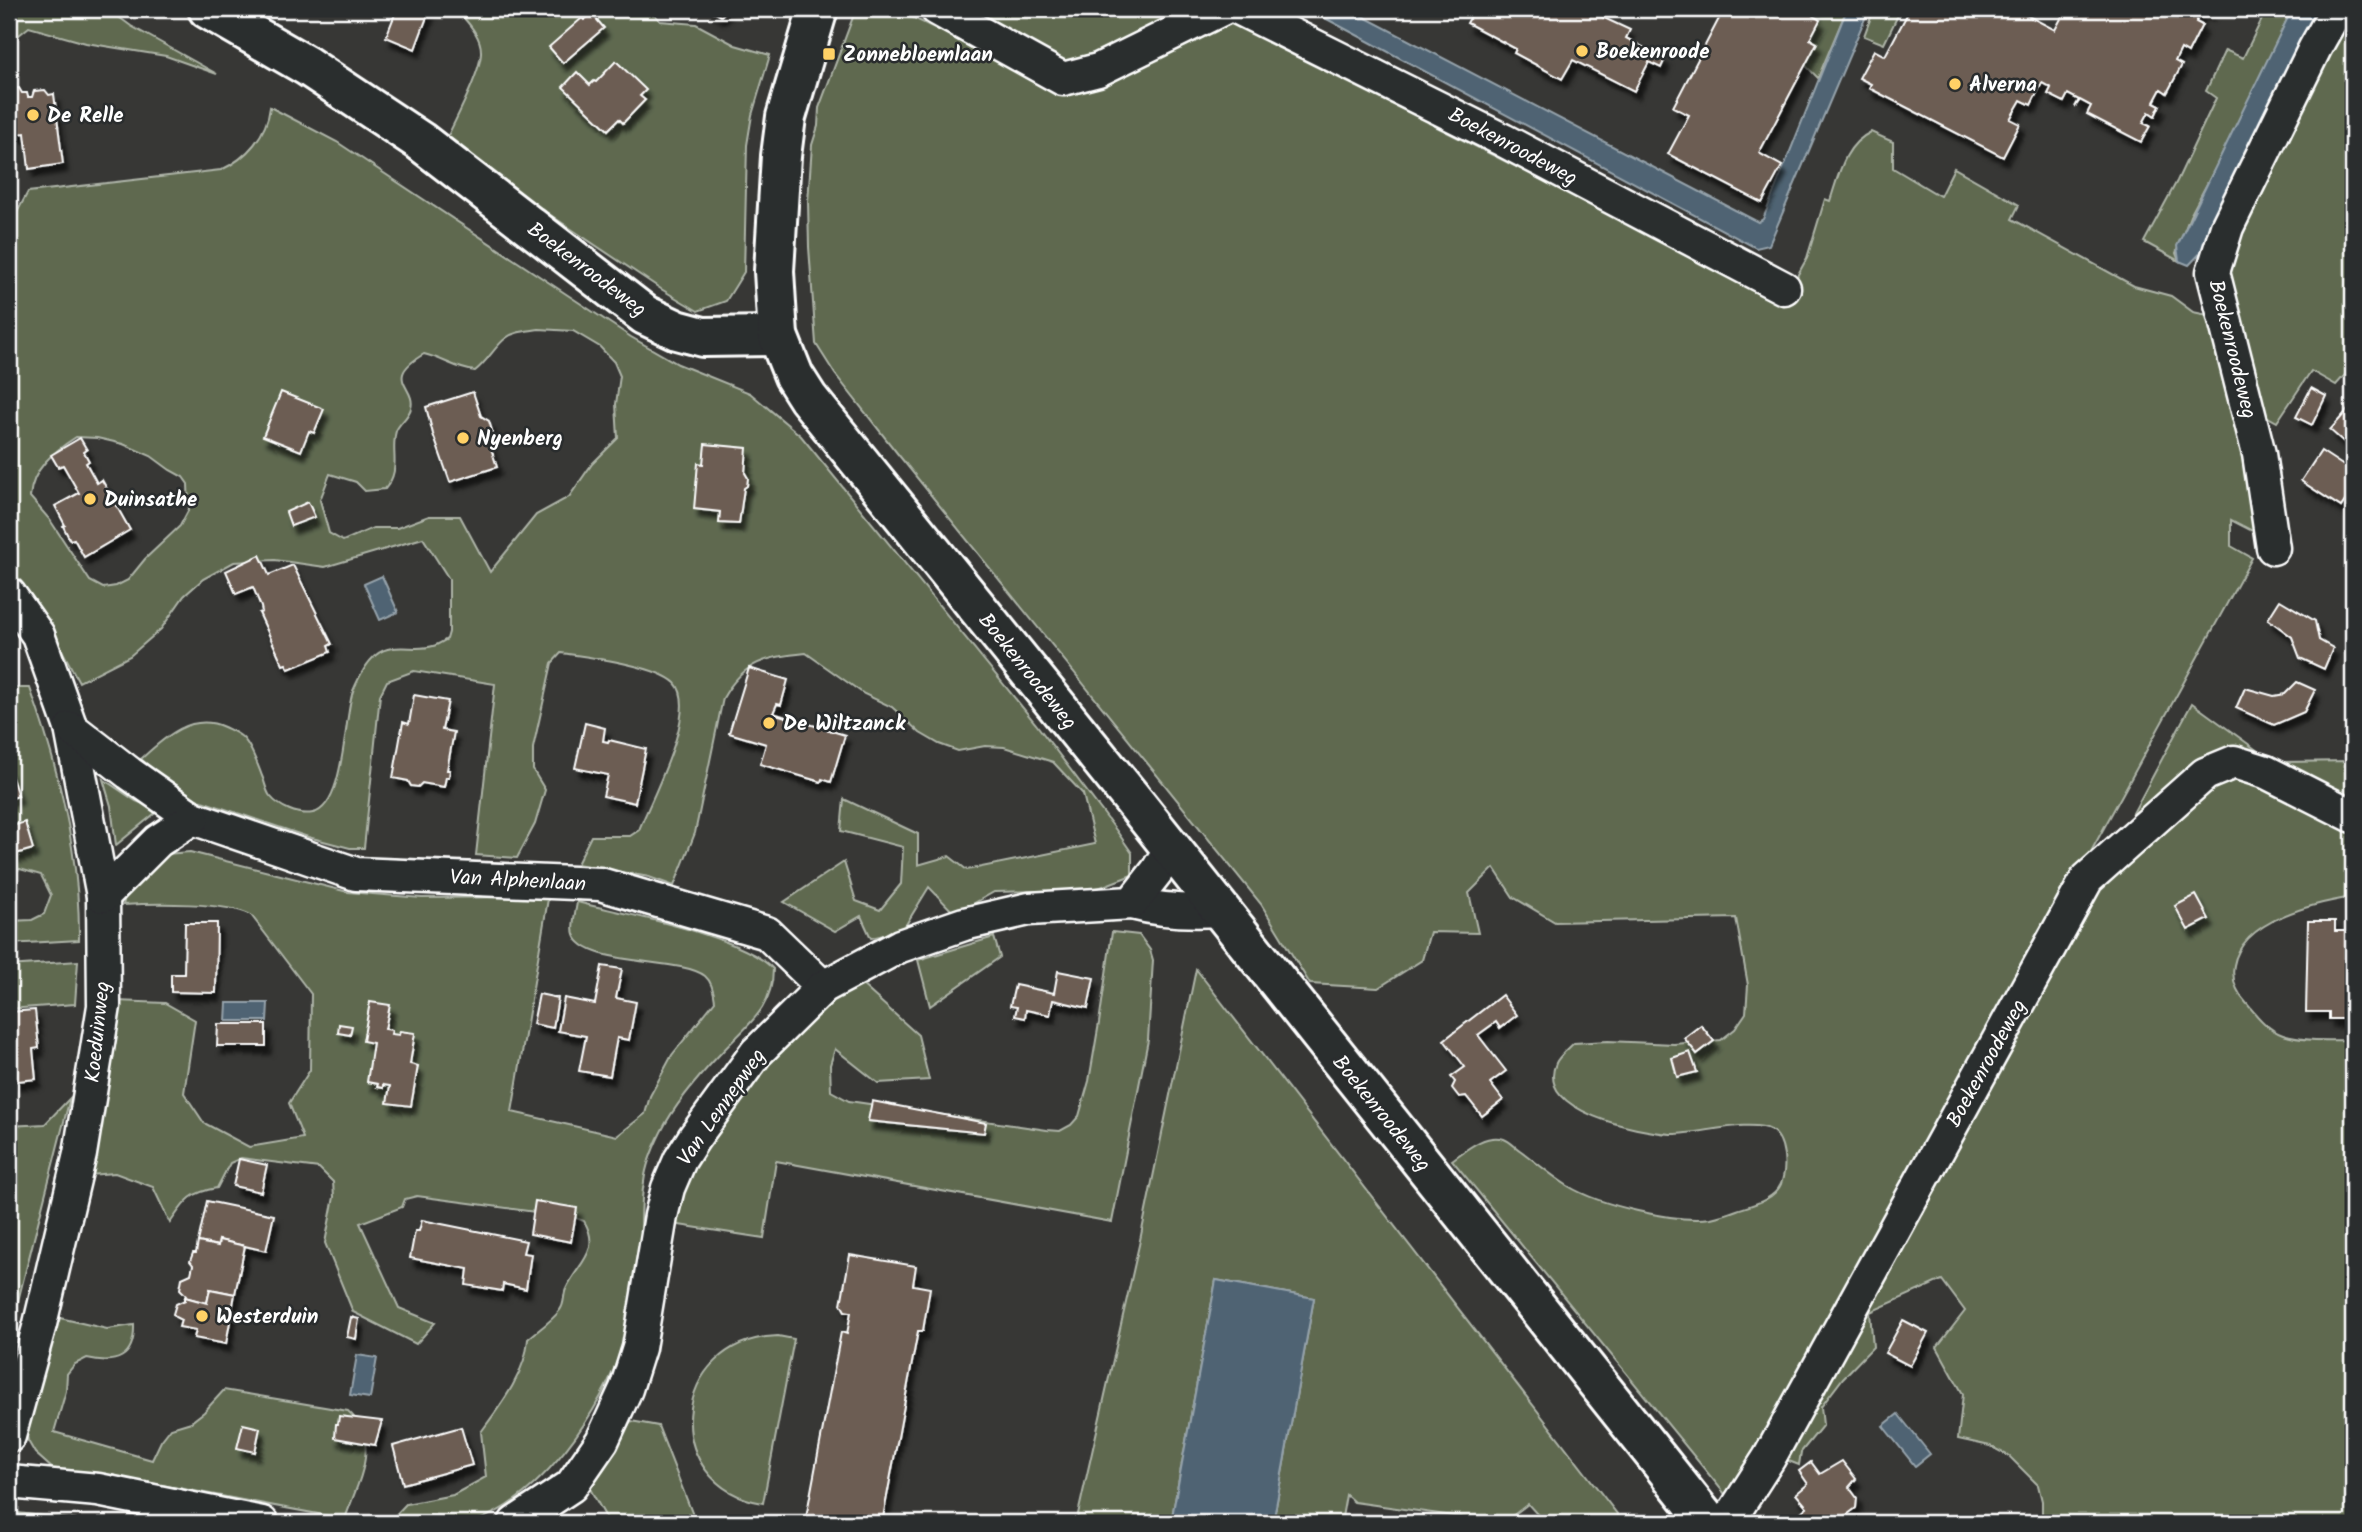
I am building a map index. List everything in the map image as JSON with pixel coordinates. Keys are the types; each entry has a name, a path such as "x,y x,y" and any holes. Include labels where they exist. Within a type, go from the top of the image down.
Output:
{"main road":[{"name":"Boekenroodeweg","path":"208,9 307,66 420,141 645,315 677,330 703,337 778,337 794,376 808,398 1709,1523"},
{"path":"778,337 774,271 781,156 786,117 818,9"}],"street":[{"path":"937,9 1063,79 1098,70 1222,9"},
{"name":"Boekenroodeweg","path":"1240,9 1503,139 1784,288"},
{"name":"Boekenroodeweg","path":"2273,548 2259,454 2213,272 2227,227 2337,9"},
{"name":"Koeduinweg","path":"9,594 38,635 71,728 103,896 104,1006 80,1154 40,1324 9,1436"},
{"name":"Van Alphenlaan","path":"71,728 193,818 356,874 600,884 767,933 823,987"},
{"name":"Boekenroodeweg","path":"1724,1523 1734,1514 1769,1458 2087,879 2205,774 2234,762 2266,772 2353,816"},
{"path":"103,896 158,841 193,818"},
{"path":"1132,903 1171,848"},
{"name":"Van Lennepweg","path":"514,1523 571,1486 602,1441 626,1390 639,1348 661,1216 668,1188 680,1160 756,1053 823,987 900,946 964,924 1029,909 1132,903 1185,912 1220,910"},
{"path":"9,1482 98,1490 262,1523"}],"green space":[{"path":"9,9 108,9 131,26 217,74 166,56 86,43 29,27 9,43"},
{"path":"464,9 650,9 660,21 696,24 735,45 770,55 752,115 747,145 744,272 726,301 698,311 444,144 472,84 480,60 479,41 463,17"},
{"path":"856,9 895,9 1066,91 1218,20 1245,19 1433,116 1429,123 1540,179 1545,171 1786,296 1807,258 1825,199 1830,201 1844,161 1854,144 1871,132 1893,142 1893,168 1940,196 1954,168 2019,205 2012,219 2134,286 2171,296 2193,312 2218,317 2262,536 2231,520 2231,546 2252,558 1733,1504 1452,1160 1483,1140 1504,1139 1562,1182 1582,1193 1617,1206 1678,1218 1714,1217 1756,1204 1778,1190 1784,1162 1780,1140 1771,1130 1737,1126 1671,1134 1615,1124 1575,1106 1560,1094 1553,1080 1557,1060 1574,1043 1608,1041 1674,1044 1721,1040 1735,1029 1746,1013 1748,985 1736,918 1555,922 1513,897 1494,868 1469,893 1478,933 1430,932 1422,960 1378,988 1310,984 1261,904 897,453 835,374 816,344 808,202 812,145 818,126 819,108"},
{"path":"921,9 1029,9 1037,12 1033,9 1192,9 1061,71"},
{"path":"1817,9 1847,9 1818,78 1805,65 1813,16"},
{"path":"1874,9 1901,9 1884,44 1864,36"},
{"path":"2256,9 2292,9 2238,125 2190,216 2176,253 2179,261 2144,242 2177,181 2216,98 2206,91 2225,50 2243,58 2264,15"},
{"path":"2347,9 2353,9 2353,366 2336,385 2311,371 2277,422 2261,413 2227,259 2240,243 2243,230"},
{"path":"270,107 337,142 631,337 678,364 750,393 801,436 1036,724 1116,830 1132,853 1132,875 1093,890 994,892 955,914 929,887 902,931 871,938 861,916 835,931 784,902 844,862 856,901 880,910 901,884 903,847 841,831 844,799 918,834 918,865 949,856 967,870 1095,844 1083,794 1053,762 1004,747 985,746 958,751 939,744 920,733 892,707 864,694 806,653 758,663 739,676 723,698 695,833 674,886 649,877 577,864 591,836 630,836 639,830 662,778 677,733 681,696 675,683 653,671 638,667 561,653 552,663 533,748 533,770 545,790 535,824 517,858 476,855 495,684 414,671 387,681 380,695 364,848 350,848 308,837 181,794 141,759 179,730 189,725 212,723 246,741 267,792 274,800 295,812 313,813 324,807 331,795 342,759 353,691 369,662 376,655 390,649 426,648 435,645 447,639 449,632 449,579 423,538 325,567 275,560 234,562 203,579 184,596 161,629 130,656 79,682 56,639 9,571 9,227 28,192 221,170 247,152 260,136","holes":["539,329 573,331 600,347 614,362 620,376 616,404 618,438 592,464 569,497 536,515 490,572 460,516 429,516 397,528 373,528 343,541 329,533 320,500 330,474 356,482 365,491 385,489 390,482 394,468 396,431 411,408 412,401 403,377 411,363 424,354 475,371 506,338","76,437 97,438 123,444 151,456 183,477 188,484 189,509 180,526 145,559 128,580 116,586 103,588 90,581 50,520 30,497 40,469 52,455"]},
{"path":"9,688 30,688 50,748 76,876 79,940 9,944 9,921 32,920 44,914 51,895 41,875 20,869 9,872"},
{"path":"2192,703 2269,759 2125,828"},
{"path":"2353,761 2353,801 2283,762"},
{"path":"2228,778 2246,779 2353,830 2353,897 2301,909 2265,925 2240,949 2233,976 2235,986 2243,999 2272,1030 2309,1040 2353,1040 2353,1523 2042,1523 2042,1501 2038,1485 2009,1456 1990,1446 1958,1439 1963,1394 1937,1347 1965,1311 1942,1280 1870,1312 1873,1347 1843,1378 1821,1407 1823,1425 1801,1452 1799,1465 1781,1458 2093,887 2214,784"},
{"path":"103,779 136,801 159,810 116,845 111,806"},
{"path":"190,852 348,892 422,898 548,899 512,1112 617,1136 645,1114 650,1096 672,1055 715,1001 714,994 707,978 693,970 614,957 595,952 582,944 573,931 577,902 710,936 758,957 773,969 769,995 763,1006 688,1090 667,1121 653,1150 646,1169 640,1252 631,1314 614,1370 601,1397 566,1450 545,1474 498,1511 466,1523 388,1523 406,1504 453,1495 486,1477 481,1432 517,1377 528,1339 562,1308 566,1289 589,1249 589,1231 584,1221 573,1217 417,1196 405,1199 402,1207 360,1223 399,1308 435,1323 416,1344 353,1312 325,1243 334,1197 333,1182 319,1168 241,1158 230,1163 217,1188 194,1195 170,1223 153,1187 115,1173 89,1175 117,1001 165,1003 195,1020 184,1093 204,1123 249,1147 303,1138 289,1103 310,1070 311,994 251,915 208,906 123,905 126,893 166,854"},
{"path":"1112,932 1139,935 1150,950 1153,960 1148,1040 1112,1222 776,1161 764,1238 672,1224 690,1167 776,1046 806,1018 860,983 918,1035 929,1080 878,1083 835,1049 830,1065 831,1091 849,1101 1047,1130 1060,1131 1071,1125 1079,1116 1089,1081"},
{"path":"994,937 1000,957 930,1006 918,960"},
{"path":"78,961 75,1004 9,1009 9,966"},
{"path":"1196,969 1624,1523 1545,1523 1528,1504 1503,1523 1354,1502 1346,1495 1341,1523 1273,1523 1314,1298 1216,1280 1171,1522 1177,1523 1076,1523 1139,1245"},
{"path":"70,1098 9,1336 9,1126 45,1124"},
{"path":"60,1318 107,1329 134,1325 131,1345 122,1356 107,1360 87,1358 75,1364 67,1374 66,1391 54,1432 152,1460 171,1428 191,1422 224,1390 348,1411 358,1423 366,1449 360,1477 345,1519 151,1483 54,1470 35,1453 26,1431 28,1417"},
{"path":"778,1336 794,1339 763,1503 729,1491 706,1470 693,1444 690,1415 697,1386 715,1361 742,1344"},
{"path":"631,1421 658,1426 696,1523 609,1523 589,1487"},
{"path":"9,1512 103,1523 9,1523"}],"water":[{"path":"1308,9 1349,9 1758,222 1763,219 1847,9 1869,9 1769,245 1756,248"},
{"path":"2292,9 2324,9 2209,244 2189,265 2179,261 2177,246"},
{"path":"382,576 398,612 380,620 364,584"},
{"path":"227,1003 268,1003 267,1021 226,1021"},
{"path":"1216,1280 1314,1298 1273,1523 1171,1522"},
{"path":"357,1355 377,1358 370,1398 350,1395"},
{"path":"1898,1414 1930,1454 1915,1466 1883,1426"}],"building":[{"path":"397,9 430,9 415,49 386,37"},
{"path":"708,9 728,9 721,16"},
{"name":"Boekenroode","path":"1475,9 1585,9 1630,30 1626,38 1665,59 1661,68 1649,62 1634,91 1573,60 1562,79 1514,53 1516,49 1467,23"},
{"path":"1724,9 1817,9 1813,16 1820,20 1810,39 1817,43 1759,153 1782,166 1762,203 1668,154 1689,115 1673,107"},
{"name":"Alverna","path":"1910,9 2015,9 2055,30 2066,9 2202,9 2196,22 2202,25 2188,53 2181,49 2175,61 2182,65 2167,93 2161,89 2154,102 2160,105 2155,116 2149,112 2143,123 2150,126 2141,142 2087,114 2091,106 2080,100 2075,107 2079,100 2068,94 2064,102 2048,94 2051,88 2042,83 2031,105 2021,100 2010,119 2020,124 2003,157 1869,88 1871,84 1859,78 1874,50 1885,56"},
{"path":"592,14 604,28 563,63 549,47 582,18 584,20"},
{"path":"616,61 646,90 640,96 645,100 623,123 619,119 608,130 563,87 577,72 590,85"},
{"name":"De Relle","path":"19,88 22,93 27,93 28,97 32,97 34,91 45,90 49,95 54,94 63,164 29,169 25,133 9,135 9,89"},
{"path":"2311,388 2326,396 2312,425 2296,417"},
{"path":"281,392 324,409 314,433 309,431 301,451 263,436"},
{"name":"Nyenberg","path":"473,392 481,416 489,421 493,434 489,442 497,467 450,482 426,407"},
{"path":"2353,404 2353,450 2330,430"},
{"name":"Duinsathe","path":"80,438 87,450 84,452 89,461 86,463 97,483 102,480 130,530 84,557 74,539 70,540 55,506 79,493 63,465 58,467 51,455"},
{"path":"705,444 747,448 745,473 748,478 739,524 719,523 720,512 694,509 698,463 703,464"},
{"path":"2321,451 2353,472 2353,489 2341,507 2301,481"},
{"path":"308,502 315,517 291,526 286,512"},
{"path":"260,555 269,575 293,565 332,644 328,646 330,652 289,669 286,664 283,665 259,613 262,612 261,607 253,587 236,594 226,571"},
{"path":"2280,600 2315,621 2319,640 2333,648 2324,669 2300,658 2292,637 2268,619"},
{"name":"De Wiltzanck","path":"749,668 788,680 781,705 777,704 773,713 845,735 831,782 822,779 821,782 760,764 766,744 729,733"},
{"path":"2297,682 2315,690 2304,712 2274,725 2236,708 2245,688 2274,696 2285,694"},
{"path":"414,695 448,701 442,730 454,732 447,770 450,770 449,777 446,777 444,787 422,783 418,787 411,786 408,781 393,778 403,722 409,724"},
{"path":"585,723 605,728 603,741 646,749 635,803 603,796 608,775 575,768"},
{"path":"9,768 18,796 9,799"},
{"path":"25,822 33,849 9,856 9,827"},
{"path":"2196,895 2209,919 2188,930 2175,906"},
{"path":"2308,921 2335,921 2335,931 2353,931 2353,1019 2329,1019 2329,1012 2306,1012"},
{"path":"185,923 217,923 216,993 171,992 171,974 184,974"},
{"path":"602,966 622,969 616,998 636,1002 629,1040 617,1038 610,1076 579,1071 586,1036 558,1031 564,998 595,1004"},
{"path":"1058,971 1094,978 1088,1008 1053,1000 1050,1015 1026,1010 1025,1018 1015,1016 1017,1007 1010,1006 1015,985 1054,993"},
{"path":"539,994 558,998 553,1028 533,1024"},
{"path":"1502,995 1517,1015 1500,1028 1496,1022 1478,1035 1506,1071 1490,1083 1503,1100 1482,1116 1466,1096 1459,1097 1452,1088 1455,1082 1451,1077 1465,1067 1444,1040"},
{"path":"370,1002 390,1005 385,1029 392,1030 391,1034 399,1035 400,1031 415,1033 410,1064 418,1066 411,1106 387,1103 390,1086 377,1087 378,1084 367,1082 373,1043 363,1041"},
{"path":"35,1010 39,1048 33,1049 36,1079 9,1082 9,1012"},
{"path":"218,1024 266,1024 266,1046 217,1046"},
{"path":"339,1024 352,1026 350,1035 338,1033"},
{"path":"1701,1025 1714,1041 1697,1054 1684,1038"},
{"path":"1690,1052 1697,1072 1677,1077 1672,1058"},
{"path":"872,1101 986,1123 984,1133 868,1121"},
{"path":"239,1159 267,1165 261,1192 233,1186"},
{"path":"207,1201 274,1215 266,1251 219,1240 218,1246 198,1242"},
{"path":"535,1201 577,1208 571,1242 530,1234"},
{"path":"422,1220 526,1241 523,1253 531,1254 526,1289 503,1284 502,1291 466,1285 468,1269 410,1258 415,1231 419,1231"},
{"path":"219,1240 245,1246 235,1294 210,1289 207,1303 185,1297 180,1289 182,1278 191,1274 193,1265 190,1261 193,1253 196,1253 198,1242 218,1246"},
{"path":"850,1255 916,1266 913,1285 930,1288 923,1331 918,1331 882,1523 805,1523 841,1332 847,1334 851,1312 845,1311 841,1304"},
{"name":"Westerduin","path":"210,1289 235,1294 226,1344 194,1338 196,1330 179,1327 181,1320 173,1314 176,1304 185,1300 185,1297 207,1303"},
{"path":"351,1317 359,1319 356,1339 347,1337"},
{"path":"1903,1320 1928,1333 1910,1366 1885,1353"},
{"path":"339,1416 382,1421 375,1445 335,1438"},
{"path":"243,1424 260,1428 255,1452 237,1448"},
{"path":"461,1427 472,1465 403,1484 393,1446"},
{"path":"1842,1461 1856,1479 1849,1487 1857,1498 1856,1508 1836,1523 1808,1523 1800,1513 1807,1507 1796,1494 1808,1484 1799,1471 1811,1462 1820,1474"}],"place":[{"name":"Boekenroode","path":"1582,51"},
{"name":"Zonnebloemlaan","path":"829,54"},
{"name":"Alverna","path":"1955,84"},
{"name":"De Relle","path":"33,115"},
{"name":"Nyenberg","path":"463,438"},
{"name":"Duinsathe","path":"90,499"},
{"name":"De Wiltzanck","path":"769,723"},
{"name":"Westerduin","path":"202,1316"}]}
